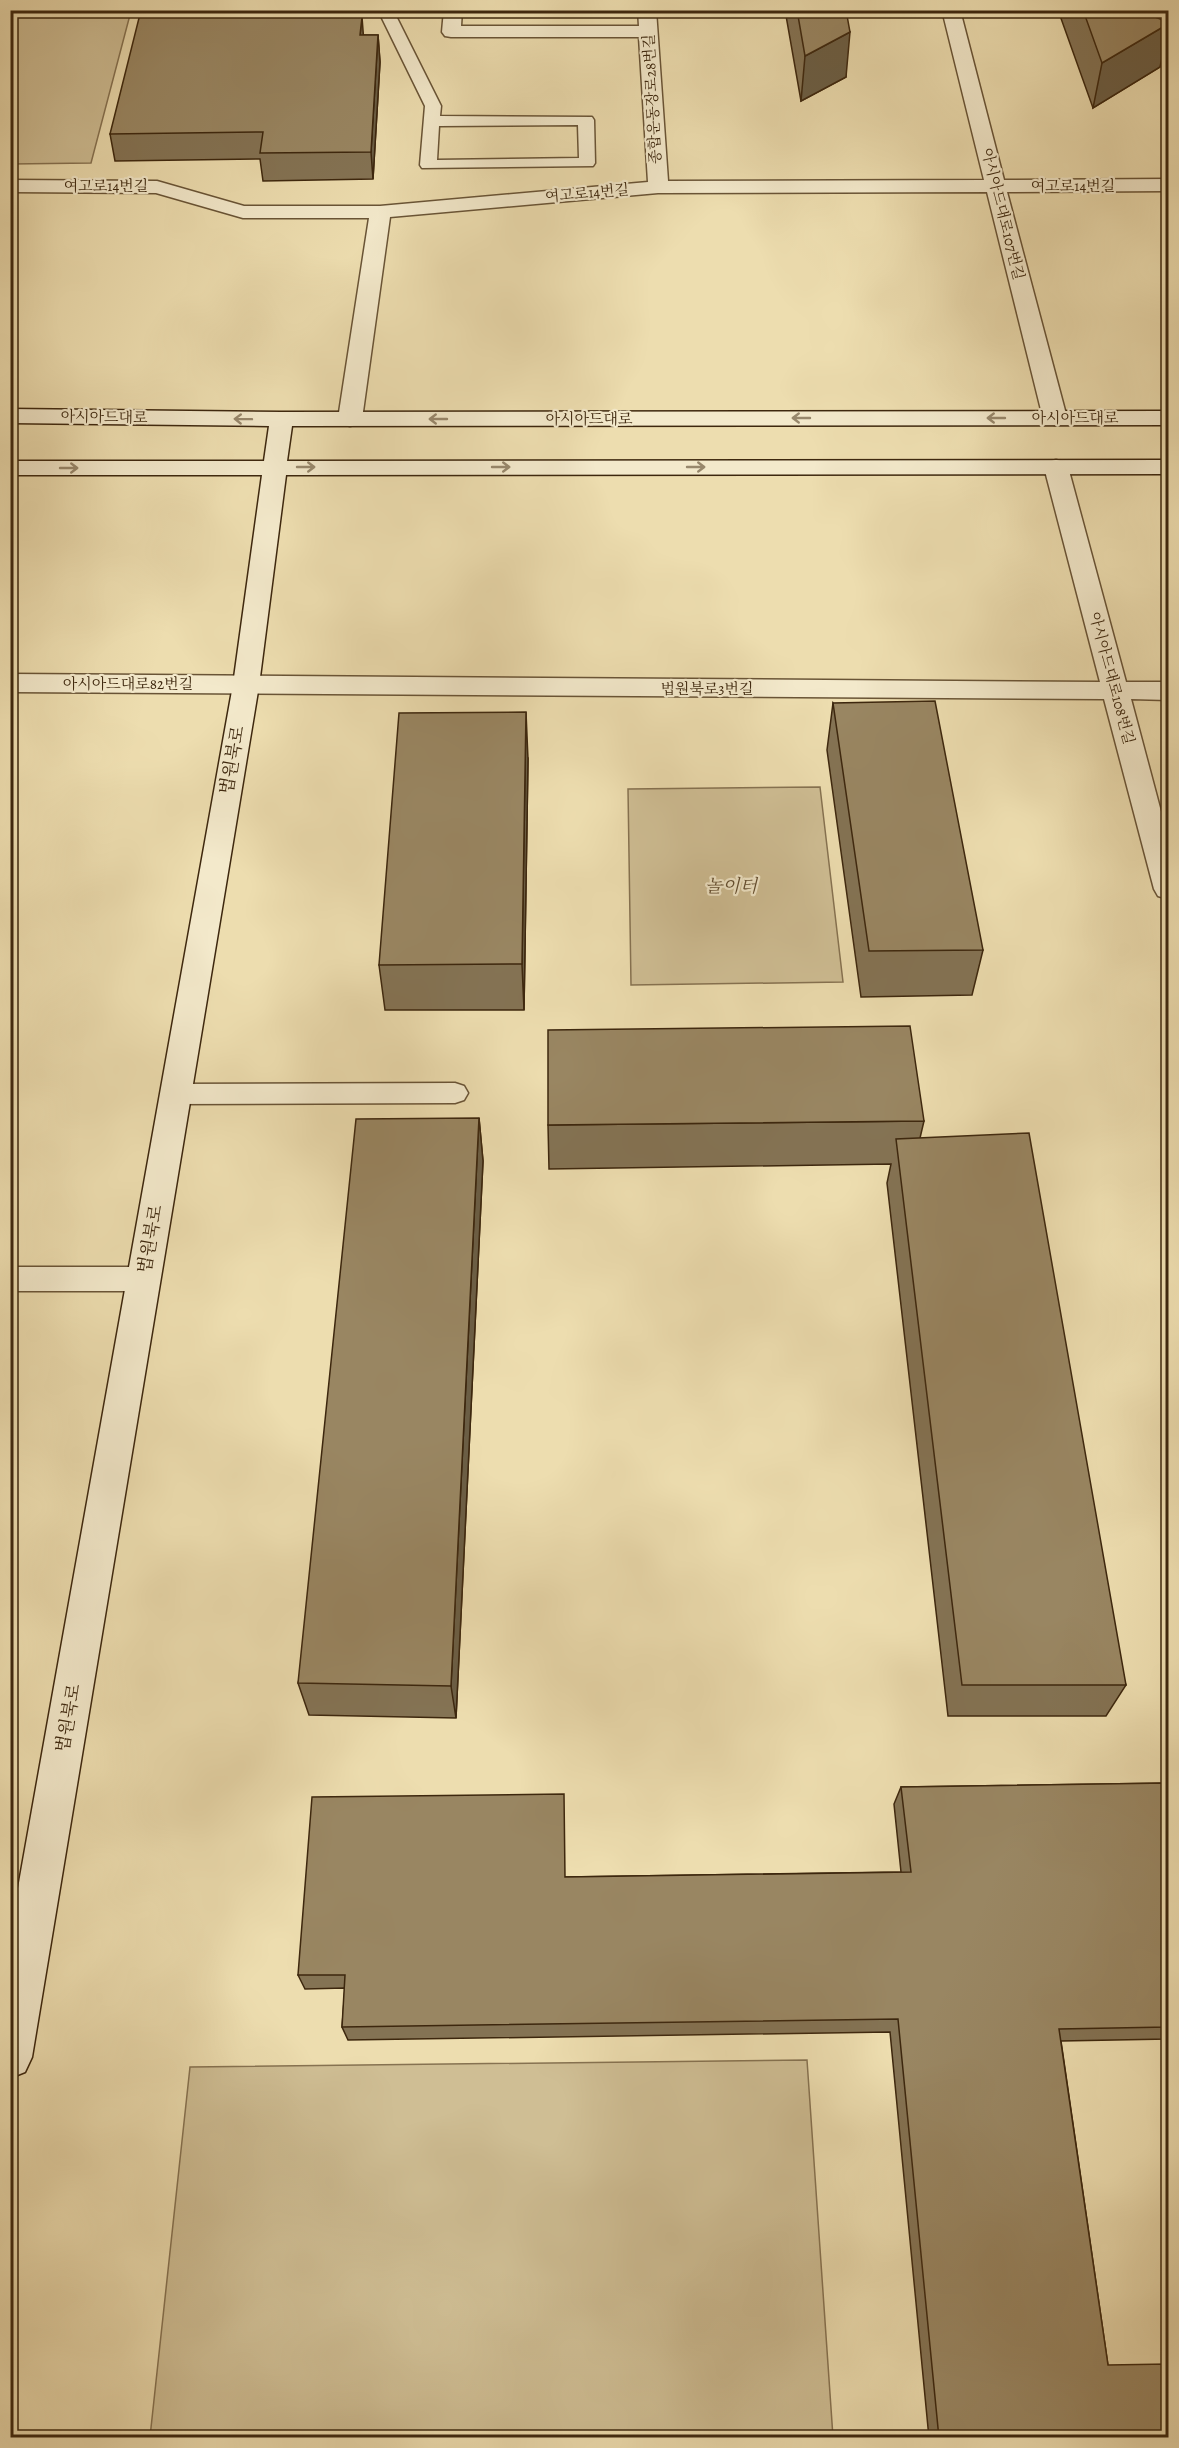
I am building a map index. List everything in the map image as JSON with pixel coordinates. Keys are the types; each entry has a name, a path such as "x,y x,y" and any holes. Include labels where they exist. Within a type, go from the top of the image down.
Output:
{"street":[{"path":"453,10 451,33 648,31"},
{"name":"종합운동장로28번길","path":"647,10 658,187"},
{"name":"아시아드대로107번길","path":"951,10 1055,418"},
{"name":"여고로14번길","path":"10,186 157,187 243,212 380,212 658,187 1168,186"},
{"path":"350,419 380,212"},
{"name":"아시아드대로","path":"10,416 281,419 1168,418"},
{"name":"법원북로","path":"10,2057 246,685 281,419"},
{"name":"아시아드대로108번길","path":"1056,467 1168,889"},
{"path":"10,468 1168,467"},
{"name":"아시아드대로82번길","path":"10,683 246,685"},
{"name":"법원북로3번길","path":"246,685 1168,691"}],"lane":[{"path":"385,10 433,106 428,165 587,162 586,120 432,122"},
{"path":"175,1094 455,1093"},
{"path":"10,1279 143,1279"}],"green space":[{"path":"10,11 131,11 91,163 11,164"},
{"name":"놀이터","path":"820,787 843,982 631,985 628,789"},
{"path":"807,2060 833,2437 150,2437 190,2067"}],"building":[{"path":"141,10 336,10 335,17 362,17 360,35 378,35 371,152 260,153 263,132 110,134"},
{"path":"797,10 846,10 850,32 805,56"},
{"path":"1083,10 1137,10 1168,22 1168,24 1102,63"},
{"path":"935,701 983,950 869,951 833,703"},
{"path":"526,712 522,964 379,965 399,713"},
{"path":"910,1026 924,1121 548,1125 548,1030"},
{"path":"479,1118 451,1686 298,1683 356,1119"},
{"path":"1029,1133 1126,1685 962,1685 896,1139"},
{"path":"1168,1783 1168,2027 1059,2029 1108,2365 1168,2364 1168,2438 939,2438 898,2019 342,2027 345,1975 298,1975 312,1797 564,1794 565,1877 911,1872 901,1787"}]}
